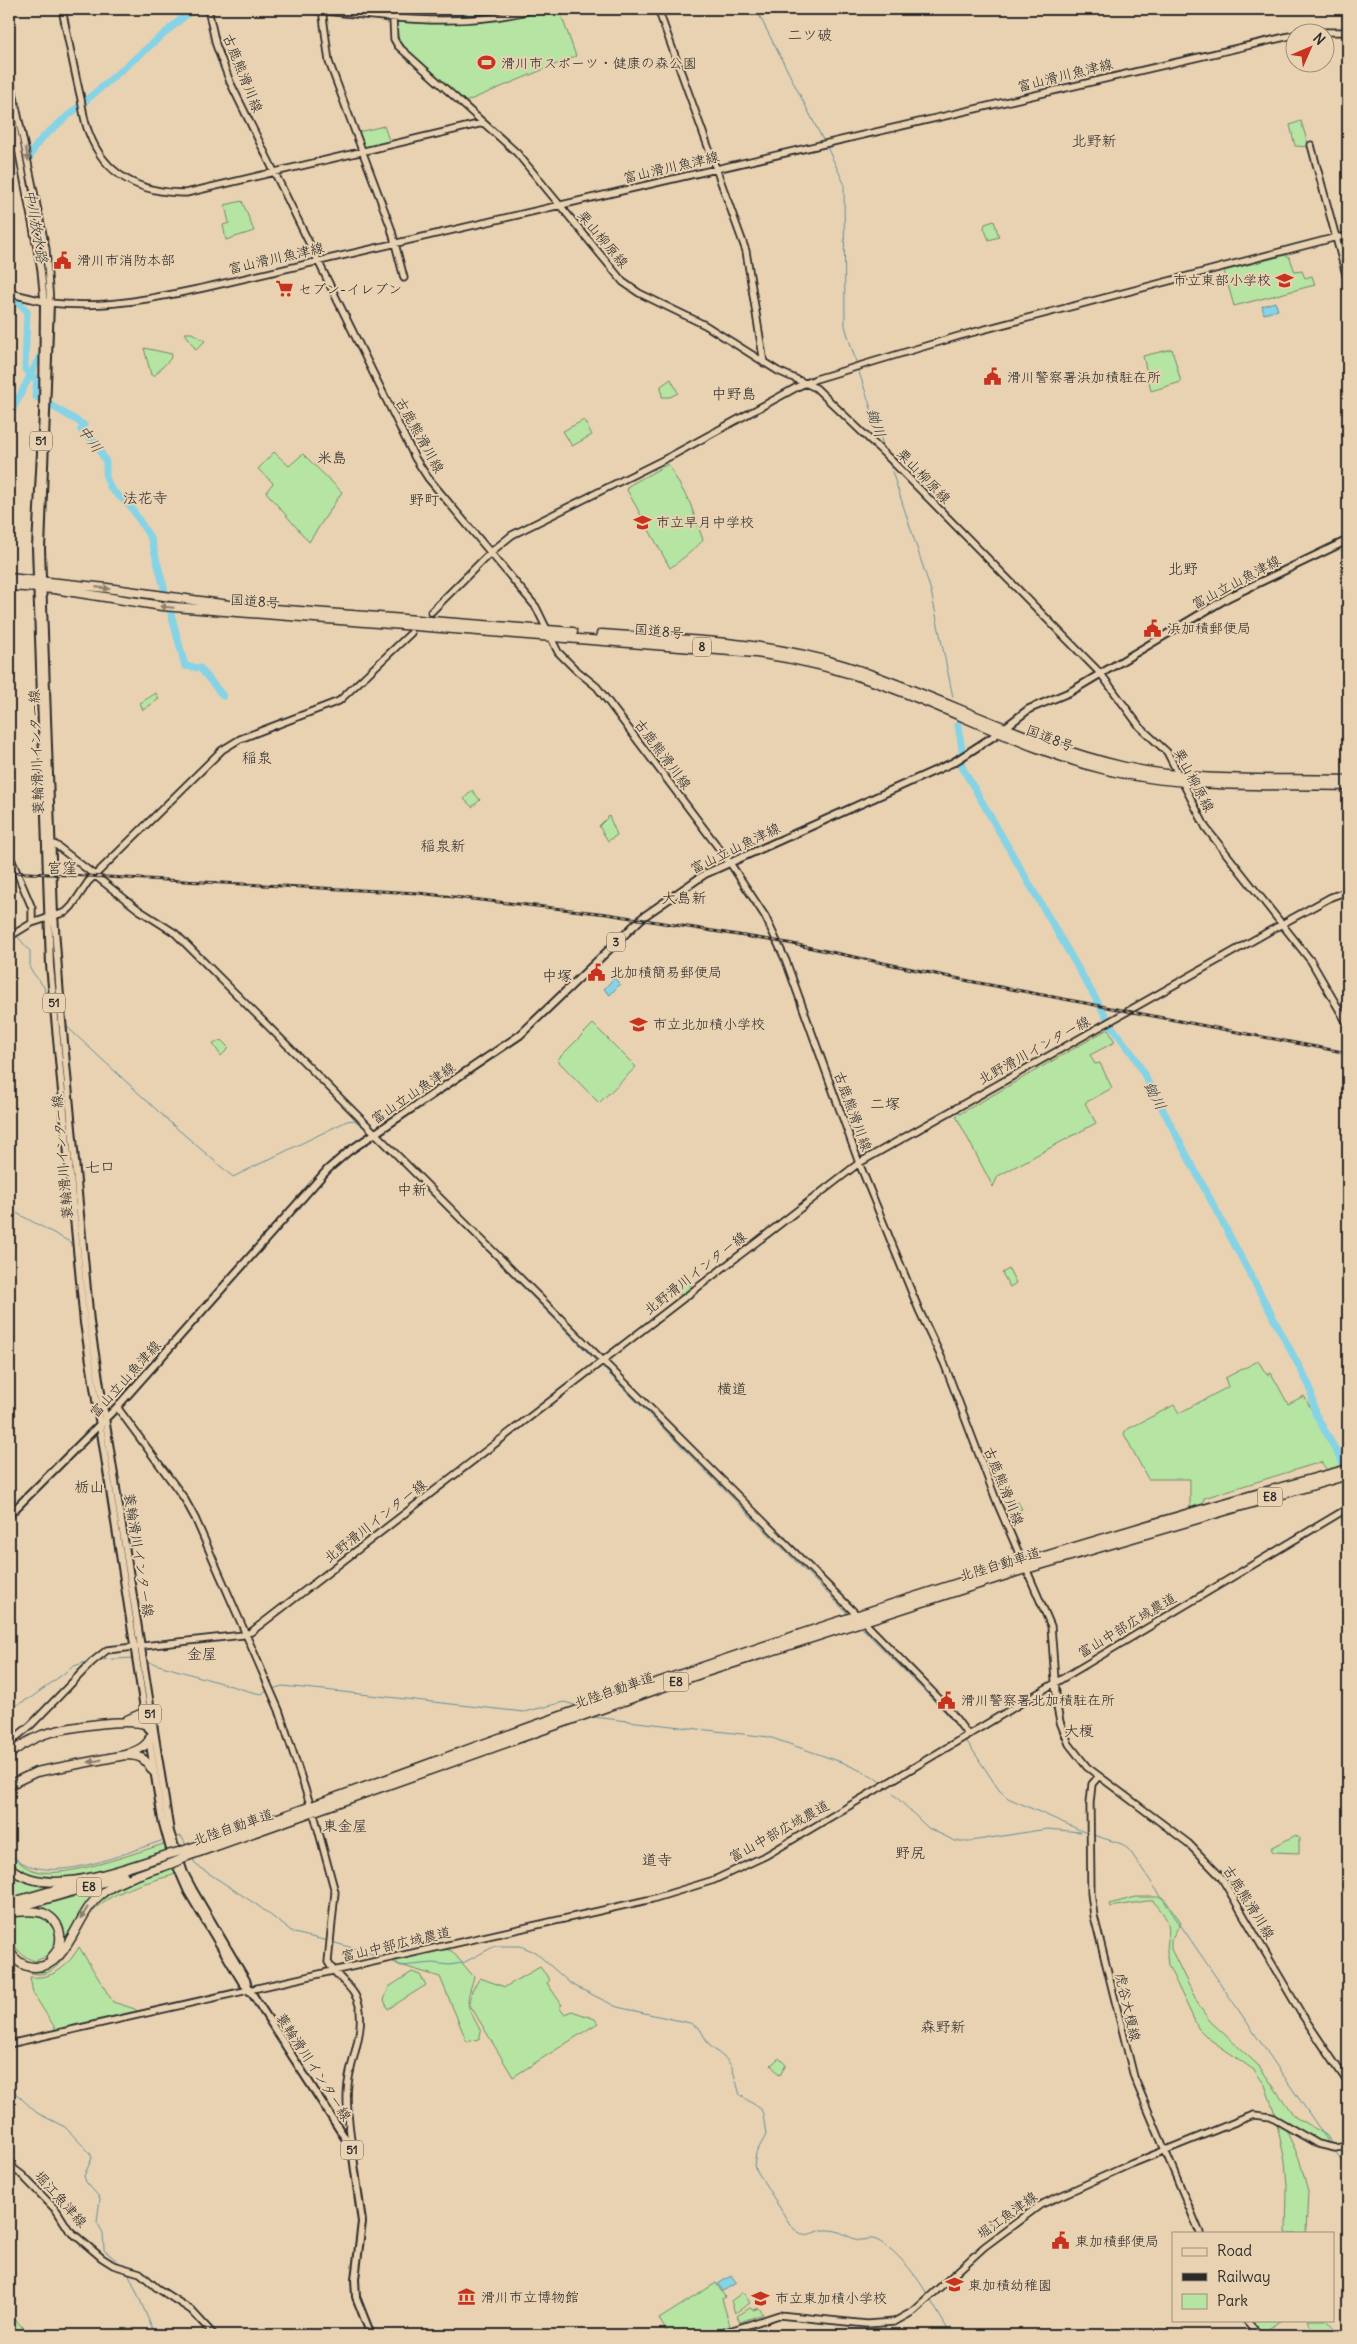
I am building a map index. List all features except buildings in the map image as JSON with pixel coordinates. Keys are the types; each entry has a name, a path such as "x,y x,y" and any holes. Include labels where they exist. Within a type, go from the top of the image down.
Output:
{"highway":[{"name":"国道8号","path":"9,578 40,584 236,606 548,633 724,644 786,652 844,666 878,677 1002,730 1101,761 1180,778 1348,786"},
{"name":"国道8号","path":"9,586 40,584"},
{"name":"国道8号","path":"1180,778 1348,780"},
{"name":"北陸自動車道","path":"184,1855 698,1668 941,1589 1332,1476 1348,1469"},
{"name":"北陸自動車道","path":"1332,1476 1348,1476"},
{"name":"北陸自動車道","path":"9,1903 199,1852 700,1674 1172,1522"},
{"path":"9,1755 27,1742 48,1733 123,1721 145,1712"},
{"path":"9,1786 22,1777 138,1751 150,1742 153,1732 147,1724 123,1721"},
{"path":"125,1755 137,1755 143,1758 153,1770"},
{"name":"北陸自動車道","path":"9,1911 168,1859"},
{"path":"9,1867 26,1878 52,1882 96,1876 168,1859"},
{"path":"9,1951 18,1962 26,1966 48,1965 63,1953 83,1914 98,1896 168,1859"},
{"path":"9,1911 30,1911 47,1916 58,1926 61,1938 55,1954 46,1961 38,1963 22,1959 9,1943"}],"main road":[{"path":"62,9 88,132 104,159 124,178 143,188 170,193 186,193 483,123"},
{"name":"古鹿熊滑川線","path":"208,9 216,45 230,82 273,173 415,458 428,478 536,607 548,633 566,662 597,687 730,862 765,916 781,949 859,1163 916,1302 944,1363 998,1505 1021,1558"},
{"path":"305,9 393,19 460,21 492,18 535,9"},
{"path":"658,9 746,251 764,363"},
{"path":"322,10 329,62 396,243 404,278"},
{"name":"栗山柳原線","path":"393,19 394,39 398,46 517,153 616,275 631,288 705,325 788,376 816,388 891,460 1100,674 1140,727 1167,752 1206,828 1311,961 1348,1025"},
{"path":"1334,32 1348,32"},
{"name":"富山滑川魚津線","path":"47,302 88,306 129,304 1284,37"},
{"path":"9,72 46,249 47,302"},
{"path":"9,100 47,302"},
{"path":"1311,145 1348,282"},
{"path":"431,612 491,552 512,536 671,456 806,383 959,336 1337,238 1348,237"},
{"path":"9,293 47,302"},
{"name":"蓑輪滑川インター線","path":"47,302 37,522 51,844 51,917"},
{"name":"富山立山魚津線","path":"9,1515 117,1407 328,1169 349,1151 520,1035 643,917 692,882 730,862 954,762 1002,730 1029,709 1070,692 1230,597 1348,540"},
{"name":"蓑輪滑川インター線","path":"40,584 51,917 90,1322 103,1421 167,1819 176,1852 193,1890 246,1980 249,1990"},
{"path":"13,935 32,922 66,912 88,882 222,750 240,739 339,701 411,633"},
{"path":"51,844 95,875 139,910 175,933 855,1613"},
{"path":"9,854 32,908 32,922"},
{"name":"北野滑川インター線","path":"246,1635 859,1163 1282,924 1331,897 1348,891"},
{"path":"117,1407 184,1498 195,1518 270,1690 310,1804"},
{"name":"富山中部広域農道","path":"9,2044 652,1899 714,1880 771,1852 1348,1508"},
{"name":"古鹿熊滑川線","path":"1028,1573 1051,1626 1057,1706 1066,1738 1079,1758 1099,1776 1188,1843 1221,1877 1297,2006 1348,2083"},
{"path":"867,1625 948,1708 968,1735"},
{"path":"9,1743 31,1725 101,1654 116,1648 246,1635"},
{"name":"蓑輪滑川インター線","path":"138,1647 153,1770 164,1833 179,1874 242,1982 352,2149 362,2222 355,2278 356,2297 371,2335"},
{"name":"虎谷大榎線","path":"1099,1776 1092,1784 1090,1803 1091,1893 1094,1916 1126,2053 1164,2150 1200,2232"},
{"path":"315,1818 335,1892 328,1962 333,1971 350,1988 359,2005 359,2029 347,2086 352,2149"},
{"name":"堀江魚津線","path":"717,2335 778,2315 867,2324 894,2322 904,2318 984,2247 1040,2205 1164,2150 1254,2115 1271,2117 1318,2144 1335,2148 1348,2146"},
{"name":"堀江魚津線","path":"9,2165 22,2175 57,2211 69,2230 102,2258 114,2265 140,2272 157,2288 191,2310 214,2335"},
{"path":"1248,2322 1260,2335"}],"green space":[{"name":"滑川市スポーツ・健康の森公園","path":"375,9 559,9 576,56 460,104 400,45 396,27 374,17"},
{"path":"1301,121 1309,147 1295,146 1290,125"},
{"path":"384,126 390,143 364,149 358,132"},
{"path":"242,201 254,231 226,240 223,225 229,223 225,205"},
{"path":"994,221 999,237 989,240 984,228 985,224"},
{"path":"1286,255 1290,258 1295,272 1302,271 1305,278 1312,276 1315,285 1234,306 1224,271"},
{"path":"185,333 192,333 205,341 196,350"},
{"path":"144,348 172,354 170,359 154,376 151,375"},
{"path":"1172,349 1181,382 1151,391 1143,356"},
{"path":"671,379 678,393 670,397 662,397 661,386"},
{"path":"584,420 592,435 572,446 563,431"},
{"path":"274,452 289,466 303,454 342,492 309,542 266,492 273,483 258,469"},
{"path":"668,464 690,503 703,540 670,568 627,490 628,486"},
{"path":"156,693 159,699 143,710 140,703"},
{"path":"472,790 480,800 472,807 464,799"},
{"path":"609,816 617,835 608,841 599,826"},
{"path":"593,1024 636,1067 599,1103 557,1060"},
{"path":"1108,1029 1115,1042 1090,1055 1095,1064 1100,1063 1112,1088 1085,1103 1096,1123 998,1176 993,1187 956,1116"},
{"path":"221,1040 229,1048 221,1056 213,1044"},
{"path":"1009,1269 1016,1283 1010,1287 1002,1273"},
{"path":"681,1276 693,1288 682,1297 672,1286"},
{"path":"1258,1361 1267,1375 1271,1373 1288,1404 1304,1396 1343,1465 1327,1470 1321,1462 1204,1498 1203,1504 1190,1508 1190,1479 1148,1479 1124,1434 1126,1430 1174,1405 1179,1413 1228,1387 1225,1378"},
{"path":"1018,1502 1022,1509 1005,1518 1003,1510"},
{"path":"1296,1835 1299,1839 1299,1853 1273,1852 1271,1848"},
{"path":"164,1844 167,1852 85,1876 62,1879 41,1878 23,1873 9,1861 9,1850 14,1857 28,1868 49,1873 100,1864"},
{"path":"173,1868 176,1874 125,1890 98,1906 88,1917 63,1959 53,1969 41,1974 27,1971 9,1959 9,1956 32,1970 44,1970 54,1966 69,1947 88,1913 102,1898 120,1886"},
{"path":"9,1870 21,1879 34,1884 63,1885 9,1900"},
{"path":"103,1889 87,1904 61,1953 63,1935 59,1922 49,1914 32,1908"},
{"path":"1136,1897 1163,1897 1181,1922 1171,1940 1171,1949 1199,2006 1210,2021 1259,2066 1295,2117 1326,2135 1332,2143 1324,2143 1286,2121 1287,2132 1299,2158 1308,2191 1306,2232 1286,2232 1287,2187 1285,2161 1274,2111 1265,2085 1254,2070 1208,2038 1198,2028 1168,1965 1169,1931 1166,1919 1153,1901 1110,1907 1109,1904"},
{"path":"18,1915 38,1917 52,1926 59,1937 53,1954 35,1961 22,1955 14,1945 10,1932 9,1918"},
{"path":"79,1947 113,2002 135,2009 138,2012 57,2031 33,1993 30,1977 53,1974 65,1966"},
{"path":"445,1949 452,1951 474,1977 468,2001 470,2010 481,2032 479,2039 467,2042 440,1977 397,1964 397,1959"},
{"path":"540,1967 550,1980 547,1983 562,2005 559,2007 564,2014 572,2011 595,2019 598,2023 513,2077 470,2005 472,1990 480,1978 505,1987"},
{"path":"412,1972 420,1975 426,1985 388,2009 384,2000 389,1987"},
{"path":"779,2058 786,2065 780,2075 771,2065"},
{"path":"716,2283 725,2297 722,2299 730,2326 703,2335 669,2335 659,2319"},
{"path":"743,2292 750,2303 735,2313 731,2301"},
{"path":"750,2308 753,2310 759,2308 763,2314 740,2322 737,2316"},
{"path":"9,2312 29,2335 9,2335"},
{"path":"1254,2322 1278,2322 1263,2333"},
{"path":"1308,2322 1329,2322 1340,2335 1315,2335"}],"water":[{"path":"1275,302 1278,310 1264,314 1262,306"},
{"path":"614,978 620,984 610,995 604,989"},
{"path":"731,2276 736,2283 723,2291 718,2284"}],"waterway":[{"name":"中川放水路","path":"41,257 25,167 35,147 43,137 193,9"},
{"name":"鋤川","path":"756,9 823,140"},
{"name":"鋤川","path":"827,147 844,183 845,326 857,365"},
{"name":"中川","path":"9,301 21,305 27,311 25,369 37,380 35,396 84,425 81,430 95,442 106,462 106,477 111,489 131,507 151,539 185,666 200,668 223,696"},
{"name":"中川放水路","path":"9,417 43,350"},
{"name":"鋤川","path":"858,369 885,451"},
{"name":"鋤川","path":"889,462 931,591 953,697"},
{"name":"鋤川","path":"958,725 962,749 962,767 1112,1027 1134,1056 1310,1387 1315,1413 1348,1472"},
{"path":"17,936 30,951 30,969 44,987 47,1008 51,1012"},
{"path":"65,1025 173,1125 233,1177 347,1121 354,1120 370,1132"},
{"path":"374,1137 597,1362"},
{"path":"9,1209 70,1242"},
{"path":"601,1366 849,1615"},
{"path":"861,1627 954,1721"},
{"path":"98,1660 134,1658"},
{"path":"9,1709 32,1697 74,1666 89,1661"},
{"path":"145,1661 252,1692 261,1694 268,1691"},
{"path":"272,1689 282,1686 524,1712 564,1702 575,1705"},
{"path":"593,1717 769,1737 844,1763 872,1776 883,1784"},
{"path":"958,1727 964,1736"},
{"path":"966,1740 999,1790 1008,1798 1089,1834"},
{"path":"886,1787 928,1828 955,1841 971,1841 1047,1829 1080,1832"},
{"path":"1093,1835 1122,1844 1130,1851 1330,2144"},
{"path":"175,1836 182,1837 187,1847"},
{"path":"9,1853 24,1864 42,1869 63,1869 106,1860 164,1840"},
{"path":"192,1857 196,1865 257,1905 294,1933 328,1941"},
{"path":"332,1942 383,1957"},
{"path":"389,1960 401,1966 433,1963 449,1965 463,1963 495,1946 520,1946 535,1952 571,1984 617,2007 690,2023 700,2029 709,2045 727,2060 732,2067 740,2095 761,2109 766,2135 756,2153 754,2166 791,2226 802,2234 833,2230 858,2240 873,2239 880,2242 905,2263 928,2296"},
{"path":"9,2087 37,2113 65,2127 90,2153 92,2158 84,2176 86,2182 100,2198 97,2222 103,2233 104,2250 122,2265"},
{"path":"1335,2151 1348,2169"},
{"path":"128,2272 155,2335"},
{"path":"930,2299 951,2335"}],"railway":[{"path":"9,872 418,893 607,914 788,943 974,982 1348,1053"}],"place":[{"name":"滑川市スポーツ・健康の森公園","path":"487,63"},
{"name":"滑川市消防本部","path":"63,260"},
{"name":"市立東部小学校","path":"1285,280"},
{"name":"セブン-イレブン","path":"284,289"},
{"name":"滑川警察署浜加積駐在所","path":"993,377"},
{"name":"市立早月中学校","path":"642,522"},
{"name":"浜加積郵便局","path":"1153,628"},
{"name":"北加積簡易郵便局","path":"596,972"},
{"name":"市立北加積小学校","path":"639,1024"},
{"name":"滑川警察署北加積駐在所","path":"947,1700"},
{"name":"東加積郵便局","path":"1061,2241"},
{"name":"東加積幼稚園","path":"954,2285"},
{"name":"滑川市立博物館","path":"467,2297"},
{"name":"市立東加積小学校","path":"761,2298"}],"district":[{"name":"二ツ破","path":"810,35"},
{"name":"北野新","path":"1094,141"},
{"name":"中野島","path":"734,394"},
{"name":"米島","path":"332,458"},
{"name":"法花寺","path":"145,498"},
{"name":"野町","path":"424,500"},
{"name":"北野","path":"1183,569"},
{"name":"稲泉","path":"257,758"},
{"name":"稲泉新","path":"443,846"},
{"name":"宮窪","path":"62,868"},
{"name":"大島新","path":"684,898"},
{"name":"中塚","path":"557,976"},
{"name":"二塚","path":"885,1104"},
{"name":"七口","path":"100,1167"},
{"name":"中新","path":"412,1190"},
{"name":"横道","path":"732,1389"},
{"name":"栃山","path":"89,1487"},
{"name":"金屋","path":"202,1654"},
{"name":"大榎","path":"1079,1731"},
{"name":"東金屋","path":"345,1826"},
{"name":"野尻","path":"910,1853"},
{"name":"道寺","path":"657,1860"},
{"name":"森野新","path":"943,2027"}]}
